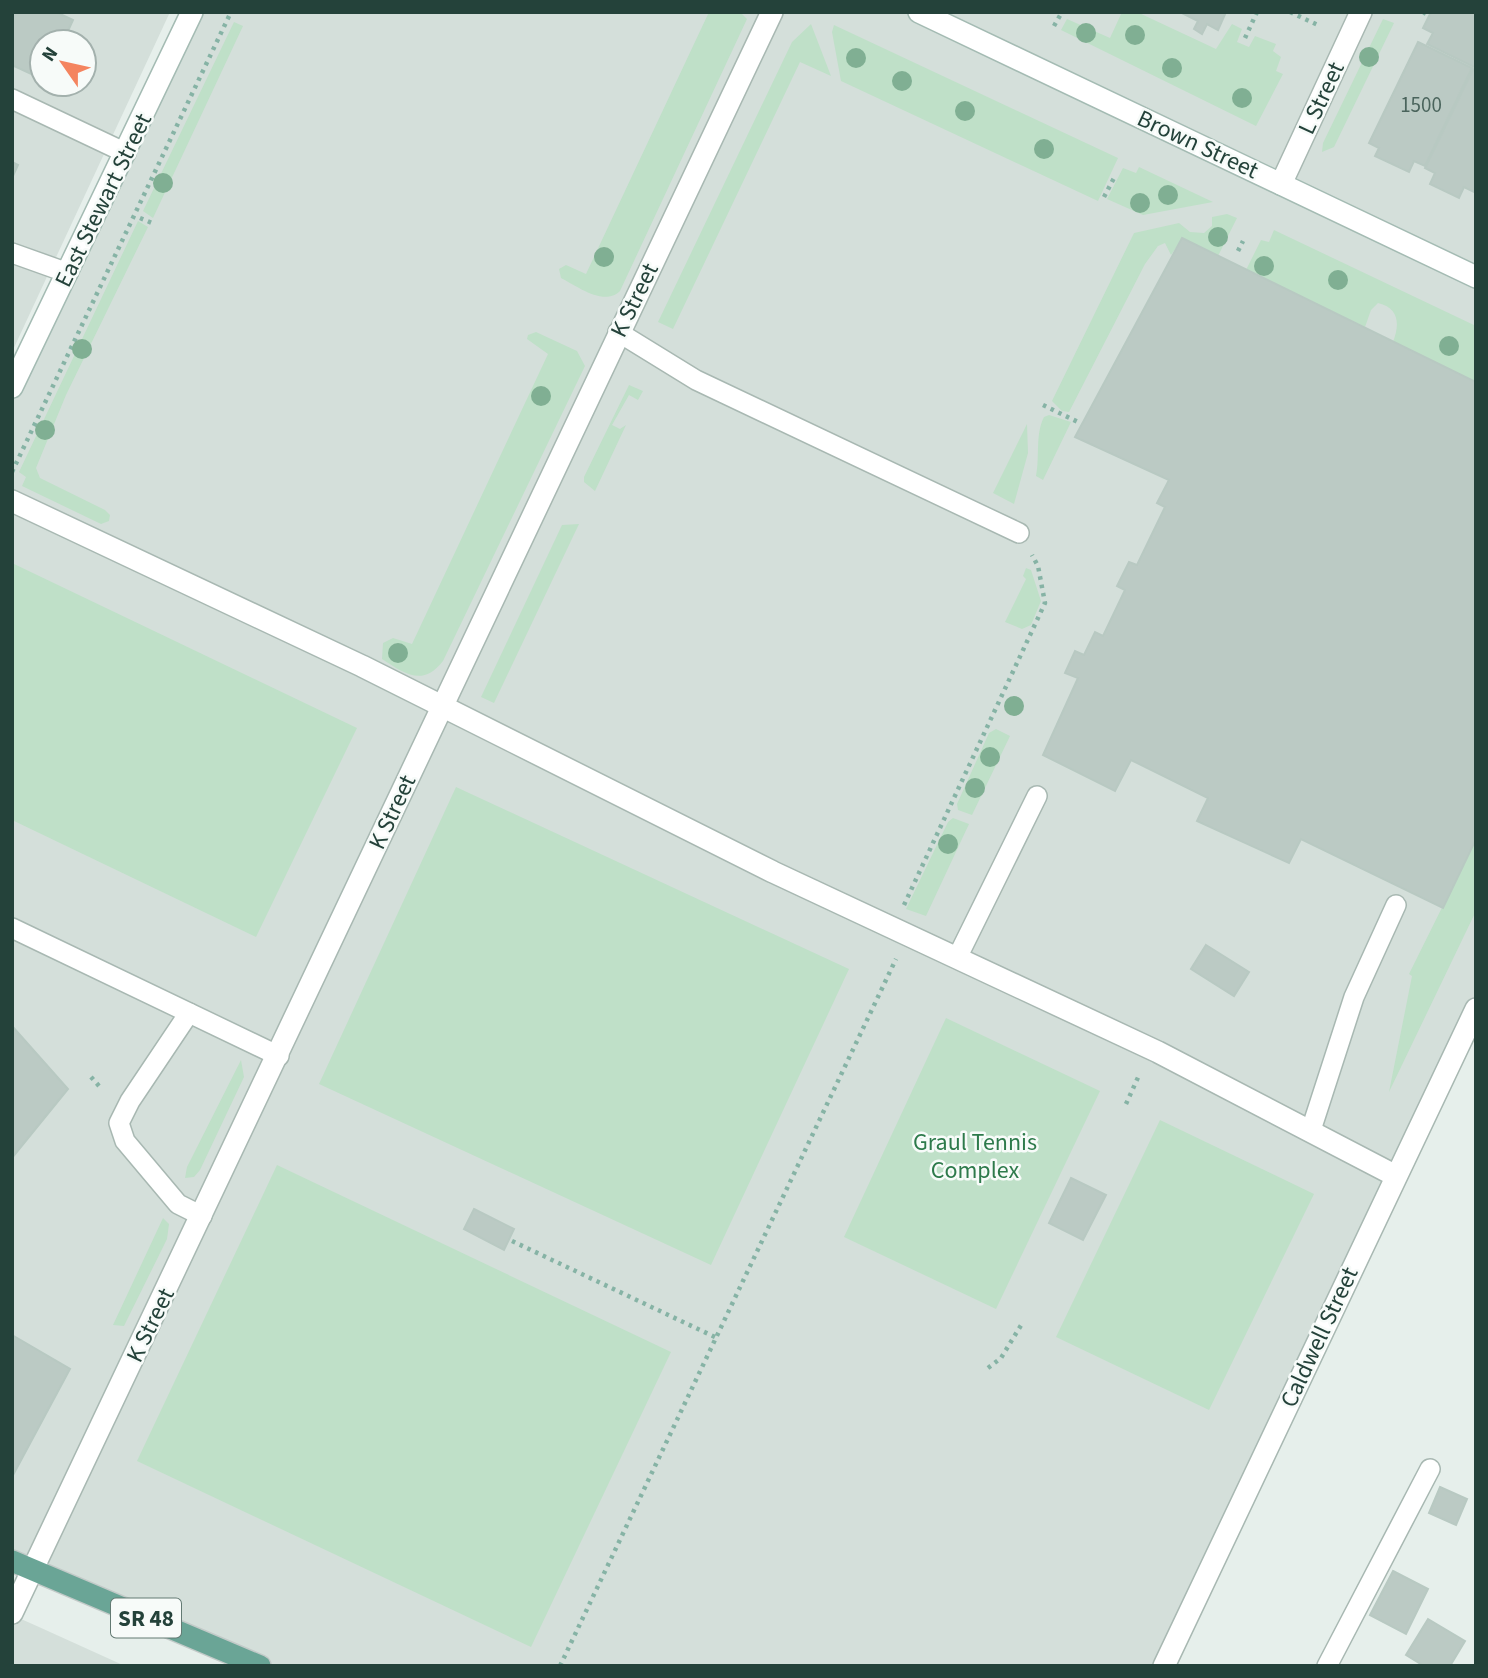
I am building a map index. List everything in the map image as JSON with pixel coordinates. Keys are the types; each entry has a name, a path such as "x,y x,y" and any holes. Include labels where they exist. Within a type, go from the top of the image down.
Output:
{"main road":[{"name":"SR 48","path":"12,1561 260,1666"}],"street":[{"name":"East Stewart Street","path":"12,387 192,12"},
{"name":"K Street","path":"12,1613 279,1056 440,708 772,12"},
{"name":"Brown Street","path":"919,12 1476,277"},
{"name":"L Street","path":"1281,184 1361,12"},
{"path":"12,501 362,666 440,708 765,868 958,956 1151,1049 1396,1176"},
{"name":"Caldwell Street","path":"1164,1666 1476,1009"}],"lane":[{"path":"12,99 126,153"},
{"path":"12,253 68,274"},
{"path":"618,332 696,380 1019,533"},
{"path":"958,956 1037,796"},
{"path":"1311,1130 1354,997 1396,905"},
{"path":"12,928 279,1056"},
{"path":"189,1013 130,1101 119,1123 125,1141 178,1204 202,1216"},
{"path":"1327,1666 1430,1469"}],"path":[{"path":"12,472 231,12"},
{"path":"1055,26 1062,12"},
{"path":"1245,38 1257,12"},
{"path":"1290,12 1320,26"},
{"path":"1423,12 1429,16"},
{"path":"1104,197 1114,178"},
{"path":"140,218 152,223"},
{"path":"1238,251 1243,241"},
{"path":"1043,405 1078,422"},
{"path":"904,905 1045,603 1038,566 1032,555"},
{"path":"560,1666 896,959"},
{"path":"1126,1104 1151,1049"},
{"path":"91,1077 99,1086"},
{"path":"512,1241 718,1338"},
{"path":"988,1368 1001,1358 1023,1322"}],"shaded area":[{"path":"12,12 170,12 12,352"},
{"path":"192,12 1476,12 1476,1009 1164,1666 260,1666 12,1561 12,387"},
{"path":"12,1615 39,1627 125,1666 12,1666"}],"green space":[{"path":"709,12 740,12 747,19 620,291 606,297 590,293 561,278 559,269 566,265 586,274"},
{"path":"1122,12 1137,12 1216,49 1232,24 1242,29 1237,42 1249,47 1255,36 1276,44 1273,51 1281,57 1276,71 1283,74 1256,126 1061,30 1067,19 1110,38"},
{"path":"1383,19 1394,23 1334,147 1322,152 1323,143"},
{"path":"234,22 243,26 153,218 143,211"},
{"path":"811,24 831,76 800,62 673,329 658,322 792,42"},
{"path":"834,25 1118,158 1098,201 841,81 832,32"},
{"path":"1139,167 1213,202 1143,215 1107,199 1123,168 1136,173"},
{"path":"1227,214 1237,218 1218,256 1182,239 1171,255 1165,243 1158,246 1145,264 1069,412 1062,411 1052,401 1134,233 1179,223 1190,232 1204,233 1212,226 1212,217"},
{"path":"138,221 148,227 66,395 36,468 40,478 105,510 110,515 109,521 101,524 22,486 26,477 19,472"},
{"path":"1274,230 1476,326 1476,382 1393,342 1397,329 1396,318 1385,305 1378,303 1371,310 1365,327 1246,270 1261,240 1269,242"},
{"path":"536,332 577,351 585,366 443,661 428,674 421,676 406,673 382,659 383,643 393,638 412,644 548,354 527,339 528,335"},
{"path":"629,385 643,391 638,400 629,395 612,425 620,429 626,425 595,491 584,482 584,477"},
{"path":"1049,415 1071,422 1043,480 1036,476 1039,438 1044,417"},
{"path":"1027,424 1028,453 1014,504 993,493"},
{"path":"579,524 494,703 481,697 562,525"},
{"path":"12,563 357,728 256,937 12,820"},
{"path":"1026,568 1031,570 1041,601 1031,625 1022,629 1005,622 1026,579 1023,576"},
{"path":"996,729 1010,736 972,815 958,810 957,804 989,733"},
{"path":"456,787 849,969 711,1265 319,1084"},
{"path":"953,818 969,824 926,916 906,909 948,822"},
{"path":"1476,839 1476,911 1389,1092 1412,976 1409,974"},
{"name":"Graul Tennis Complex","path":"946,1018 1100,1091 996,1309 844,1237"},
{"path":"241,1060 244,1077 200,1170 194,1177 185,1178 187,1167"},
{"path":"1160,1120 1314,1194 1209,1410 1056,1337"},
{"path":"277,1165 671,1352 531,1647 137,1461"},
{"path":"163,1218 169,1224 167,1239 124,1326 113,1325"}],"building":[{"path":"12,12 56,12 73,20 69,28 28,28 28,72 12,65"},
{"path":"1180,12 1226,12 1218,30 1207,24 1202,34 1194,29 1198,21"},
{"path":"1431,12 1476,12 1476,68 1427,44 1433,33 1423,28"},
{"path":"1418,42 1472,68 1425,166 1414,161 1409,172 1375,156 1379,148 1369,143"},
{"path":"1473,69 1476,70 1476,193 1464,187 1459,198 1430,184 1435,173 1425,168"},
{"path":"12,162 18,165 12,178"},
{"path":"1182,238 1476,382 1476,839 1443,908 1301,839 1289,863 1197,821 1208,798 1131,760 1115,791 1043,755 1078,678 1065,673 1075,651 1084,655 1095,632 1103,636 1125,590 1117,586 1129,562 1137,565 1165,507 1157,503 1169,480 1075,437"},
{"path":"1206,945 1249,972 1234,996 1191,969"},
{"path":"12,1026 68,1089 12,1158"},
{"path":"1071,1178 1106,1195 1083,1240 1049,1223"},
{"path":"474,1209 514,1229 504,1250 464,1229"},
{"path":"12,1335 70,1369 12,1477"},
{"path":"1440,1487 1467,1499 1456,1525 1429,1513"},
{"path":"1393,1571 1428,1589 1406,1634 1370,1615"},
{"path":"1428,1619 1465,1641 1450,1666 1424,1666 1406,1655"}]}
